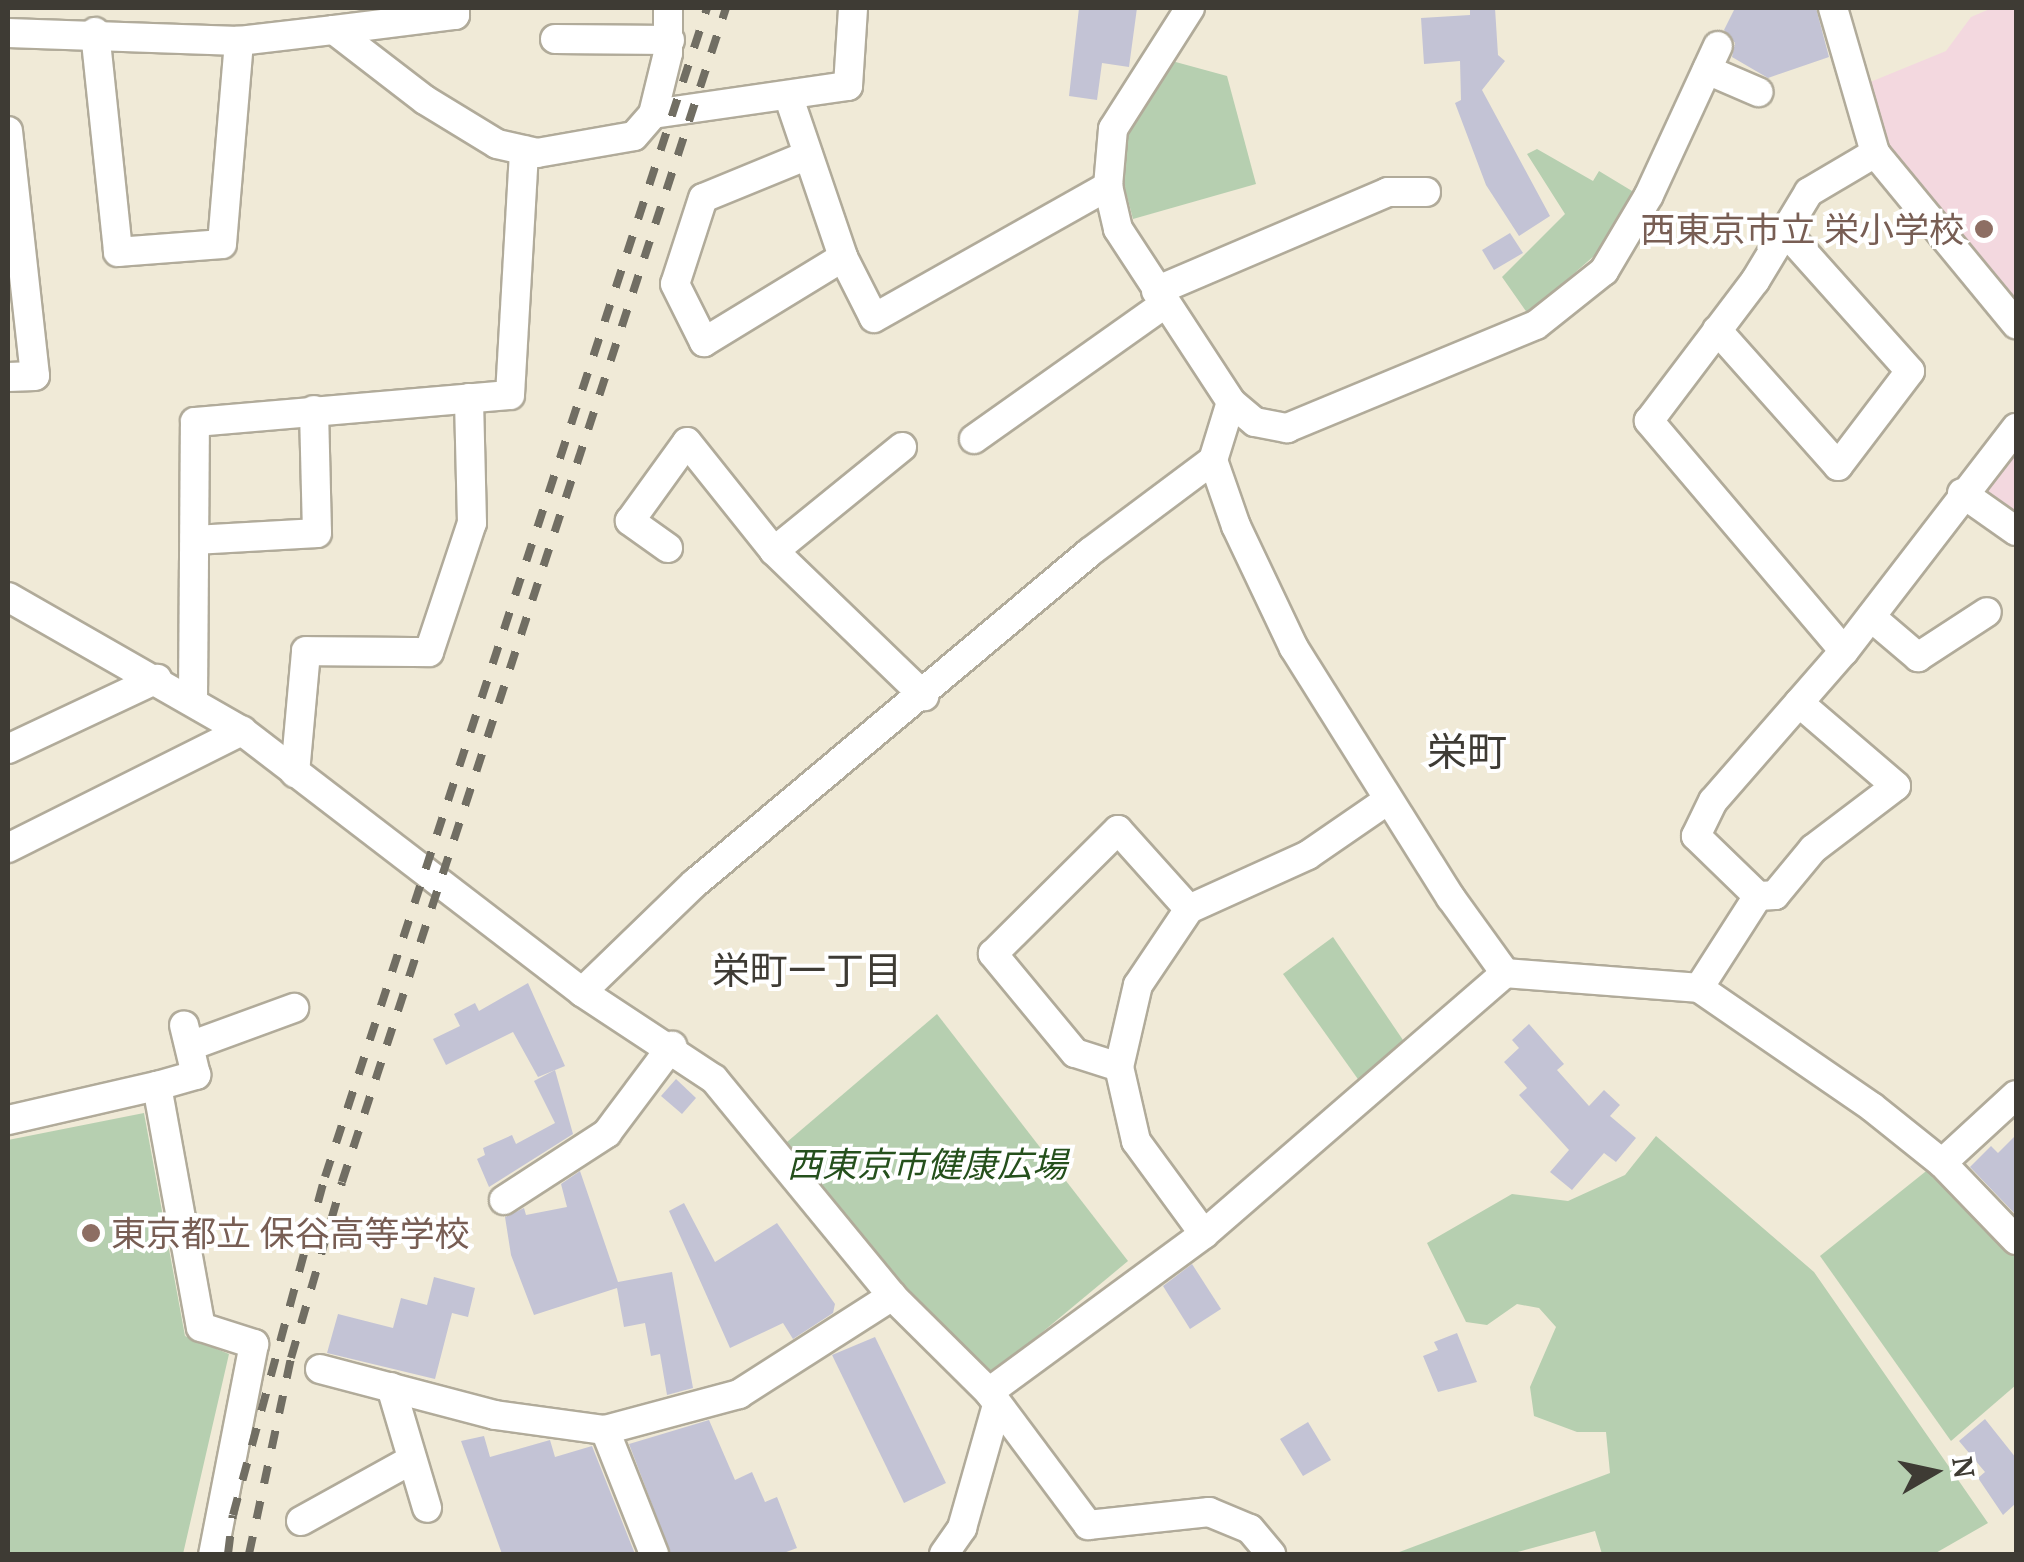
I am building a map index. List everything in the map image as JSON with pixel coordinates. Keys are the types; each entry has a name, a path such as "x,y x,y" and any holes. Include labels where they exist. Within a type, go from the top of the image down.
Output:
{"street":[{"path":"8,33 81,24 239,42 455,16 455,8"},
{"path":"334,30 426,100 497,144 524,150 634,136 653,114 670,40 668,8"},
{"path":"653,114 848,86 853,8"},
{"path":"1190,8 1113,129 1108,186 1118,229 1231,402 1254,422 1287,428 1536,326 1604,271 1649,195 1712,58 1758,92"},
{"path":"1833,8 1875,153 2016,324"},
{"path":"81,24 118,252 222,244 239,42"},
{"path":"555,40 670,40"},
{"path":"788,95 844,257 874,318 1108,186"},
{"path":"8,132 35,376 8,376"},
{"path":"193,700 196,422 510,395 524,150"},
{"path":"1844,651 1649,421 1717,330 1808,192 1875,153"},
{"path":"808,155 703,198 675,284 704,342 844,257"},
{"path":"974,439 1161,297 1388,192 1426,192"},
{"path":"1717,330 1838,466 1910,372 1785,231"},
{"path":"295,772 306,651 429,652 472,523 469,398"},
{"path":"582,992 695,882 924,696 1090,552 1213,460 1231,402"},
{"path":"195,540 316,533 314,410"},
{"path":"1799,703 1896,786 1813,849 1775,895 1758,896 1696,836 1713,801 1844,651 2016,428"},
{"path":"668,548 630,521 687,442 774,551 924,696"},
{"path":"774,551 902,447"},
{"path":"1213,460 1262,586 1388,800 1506,973"},
{"path":"1962,494 2016,530"},
{"path":"8,597 242,731 582,992 672,1046 714,1079 892,1296 993,1399 1088,1526 1209,1512 1250,1530 1270,1554"},
{"path":"1871,617 1918,657 1988,612"},
{"path":"8,749 157,679"},
{"path":"8,848 242,731"},
{"path":"1204,1234 1136,1141 1119,1068 1138,985 1189,909 1308,854 1388,800"},
{"path":"1119,1068 1074,1053 993,954 1118,830 1189,909"},
{"path":"1699,988 1758,896"},
{"path":"944,1554 962,1528 993,1399 1204,1234 1506,973 1699,988 1942,1163 2016,1240"},
{"path":"8,1120 196,1074 187,1036 294,1008"},
{"path":"504,1200 607,1133 672,1046"},
{"path":"157,1086 201,1326 254,1344 212,1554"},
{"path":"1942,1163 2016,1095"},
{"path":"320,1369 494,1415 605,1430 739,1394 892,1296"},
{"path":"390,1387 427,1508"},
{"path":"605,1430 654,1554"},
{"path":"301,1521 412,1460"}],"shaded area":[{"name":"西東京市立 栄小学校","path":"1992,8 2016,8 2016,309 1887,149 1863,85 1946,51 1971,17"},
{"path":"2016,446 2016,522 1978,495"}],"green space":[{"path":"1172,61 1227,76 1256,184 1133,219 1122,178 1124,136"},
{"path":"1537,149 1593,181 1599,171 1637,194 1603,248 1528,314 1502,277 1565,214 1527,154"},
{"path":"1333,937 1405,1043 1360,1082 1283,974"},
{"name":"西東京市健康広場","path":"937,1014 1128,1261 992,1374 899,1282 780,1148"},
{"name":"東京都立 保谷高等学校","path":"144,1113 185,1336 229,1354 183,1554 8,1554 8,1140"},
{"path":"1656,1136 1814,1272 1988,1523 1934,1554 1602,1554 1595,1531 1510,1554 1394,1554 1610,1473 1606,1432 1577,1432 1534,1416 1530,1387 1556,1327 1539,1308 1517,1304 1487,1325 1466,1322 1427,1243 1512,1194 1568,1201 1625,1175"},
{"path":"1930,1168 2016,1251 2016,1385 1951,1441 1820,1256"}],"building":[{"path":"1079,8 1137,8 1129,67 1102,63 1097,100 1069,96"},
{"path":"1470,8 1495,8 1498,55 1505,61 1482,90 1550,216 1519,236 1486,185 1455,103 1461,100 1460,61 1424,64 1421,18 1470,15"},
{"path":"1735,8 1816,8 1829,57 1768,78 1732,57 1735,43 1724,30"},
{"path":"1510,233 1523,253 1494,270 1482,250"},
{"path":"528,983 565,1066 538,1077 513,1032 446,1065 433,1039 460,1026 454,1014 475,1003 479,1011"},
{"path":"1529,1024 1564,1064 1557,1070 1589,1106 1604,1090 1620,1105 1610,1116 1636,1138 1616,1162 1604,1153 1572,1190 1550,1172 1569,1150 1519,1095 1527,1088 1504,1062 1519,1048 1512,1040"},
{"path":"555,1070 573,1134 489,1187 477,1159 485,1155 483,1148 512,1135 516,1144 555,1123 534,1081"},
{"path":"676,1079 696,1098 682,1114 661,1096"},
{"path":"2016,1135 2016,1215 1970,1167 1991,1146 1998,1153"},
{"path":"580,1171 618,1282 672,1272 693,1388 667,1395 660,1354 651,1356 645,1323 624,1327 617,1288 534,1315 511,1255 505,1217 524,1208 526,1215 567,1207 561,1184"},
{"path":"684,1203 715,1262 777,1223 835,1304 833,1313 793,1339 783,1323 730,1348 669,1211"},
{"path":"1192,1264 1221,1309 1190,1329 1163,1286"},
{"path":"434,1277 475,1288 468,1317 452,1313 435,1379 327,1353 338,1314 393,1328 401,1298 427,1305"},
{"path":"1457,1333 1477,1382 1438,1392 1423,1356 1438,1350 1434,1342"},
{"path":"875,1337 946,1483 904,1503 832,1355"},
{"path":"1985,1419 2016,1458 2016,1503 2003,1515 1978,1478 1985,1472 1959,1441"},
{"path":"709,1420 735,1480 752,1472 765,1502 777,1497 797,1548 781,1554 671,1554 629,1444"},
{"path":"1308,1422 1331,1460 1303,1476 1280,1439"},
{"path":"484,1436 490,1457 550,1440 555,1457 592,1446 635,1554 502,1554 461,1441"}],"railway":[{"path":"228,1554 233,1515 325,1177 707,8"},
{"path":"249,1554 291,1358 342,1182 726,8"}],"place":[{"name":"西東京市立 栄小学校","path":"1984,229"},
{"name":"東京都立 保谷高等学校","path":"91,1233"}],"district":[{"name":"栄町","path":"1467,751"},
{"name":"栄町一丁目","path":"807,971"}]}
